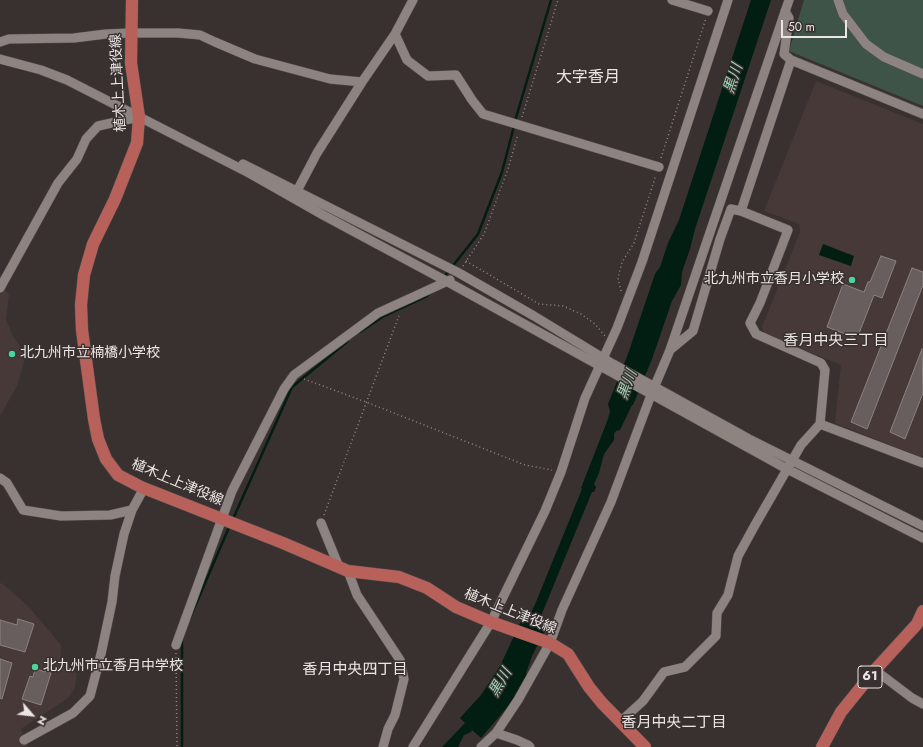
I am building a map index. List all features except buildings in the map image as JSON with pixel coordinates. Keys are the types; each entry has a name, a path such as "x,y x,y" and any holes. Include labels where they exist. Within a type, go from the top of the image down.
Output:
{"main road":[{"name":"植木上上津役線","path":"132,0 130,63 138,114 137,143 115,199 93,244 84,275 81,305 82,330 94,418 98,439 106,459 118,475 144,488 283,543 344,569 399,577 427,588 456,607 491,622 546,642 568,654 602,703 645,747"},
{"name":"61","path":"822,747 842,712 875,670 917,624 923,611"}],"street":[{"path":"297,191 317,153 362,82 395,34 413,0"},
{"path":"672,0 708,11"},
{"path":"413,747 491,622 545,511 561,472 585,398 610,342 642,262 728,0"},
{"path":"481,747 496,733 518,700 562,610 611,502 670,350 789,0"},
{"path":"838,0 844,14 866,44 884,57 923,74"},
{"path":"785,11 790,18 784,54 791,60 923,114"},
{"path":"0,42 9,39 74,38 106,34 200,34 215,42 255,58 330,79 362,82"},
{"path":"395,34 407,60 428,76 456,75 483,114 658,167"},
{"path":"0,54 42,64 107,93 138,114 249,173 599,366 611,368 653,391 787,470 923,538"},
{"path":"0,59 41,70 60,78 297,191 459,273 603,358 611,368"},
{"path":"741,211 791,60"},
{"path":"0,288 2,280 58,184 77,159 86,139 98,126 138,114"},
{"path":"620,721 642,701 664,672 685,667 716,636 717,613 728,595 738,556 801,445 820,424 825,370 821,363 756,334 750,323 760,303 788,230 741,211 731,209 720,239 693,331 670,350"},
{"path":"176,645 232,491 284,389 294,375 378,313 448,282 459,273"},
{"path":"653,391 923,526"},
{"path":"820,424 923,463"},
{"path":"0,478 7,482 23,510 62,516 110,515 132,510"},
{"path":"24,740 73,713 90,696 112,602 115,576 124,534 132,510 144,488"},
{"path":"320,523 357,595 400,660 404,679 395,715 388,729 383,747"},
{"path":"875,670 912,698 923,704"},
{"path":"496,733 517,740 530,747"}],"path":[{"path":"459,273 484,234 508,169 558,0"},
{"path":"466,261 539,304 563,306 581,314 595,324 610,342"},
{"path":"320,523 404,302"},
{"path":"294,375 525,465 561,472"},
{"path":"176,645 176,747"}],"shaded area":[{"path":"804,0 923,0 923,106 789,51"},
{"name":"北九州市立香月小学校","path":"816,81 923,124 923,455 921,457 835,423 841,365 764,333 762,327 800,232 799,224 764,211"},
{"name":"北九州市立楠橋小学校","path":"0,287 4,288 9,295 6,320 14,338 22,349 25,359 17,386 0,416"},
{"name":"北九州市立香月中学校","path":"2,583 28,606 61,645 61,660 77,674 75,688 68,698 21,729 28,747 0,747 0,584"}],"water":[{"name":"黒川","path":"751,0 771,0 695,229 682,272 681,285 672,301 652,359 633,405 620,430 616,431 614,434 614,440 604,454 599,473 594,484 596,487 594,492 592,492 541,616 541,627 544,632 532,656 526,673 527,677 509,705 481,738 472,730 464,735 458,747 442,747 465,723 460,718 481,695 500,666 521,621 530,615 536,602 582,489 581,488 608,419 610,411 608,404 628,354 655,274 660,267 668,243 679,220"},
{"path":"823,244 854,256 851,266 819,255"}],"waterway":[{"path":"515,121 551,0"},
{"path":"444,277 478,234 502,172 514,126"},
{"path":"360,332 384,316 427,296 430,293"},
{"path":"233,519 292,387 348,341"},
{"path":"190,618 230,525"},
{"path":"182,638 182,747"}],"place":[{"name":"北九州市立香月小学校","path":"852,280"},
{"name":"北九州市立楠橋小学校","path":"12,354"},
{"name":"北九州市立香月中学校","path":"35,667"}],"district":[{"name":"大字香月","path":"588,78"},
{"name":"香月中央三丁目","path":"836,341"},
{"name":"香月中央四丁目","path":"355,670"},
{"name":"香月中央二丁目","path":"674,723"}]}
